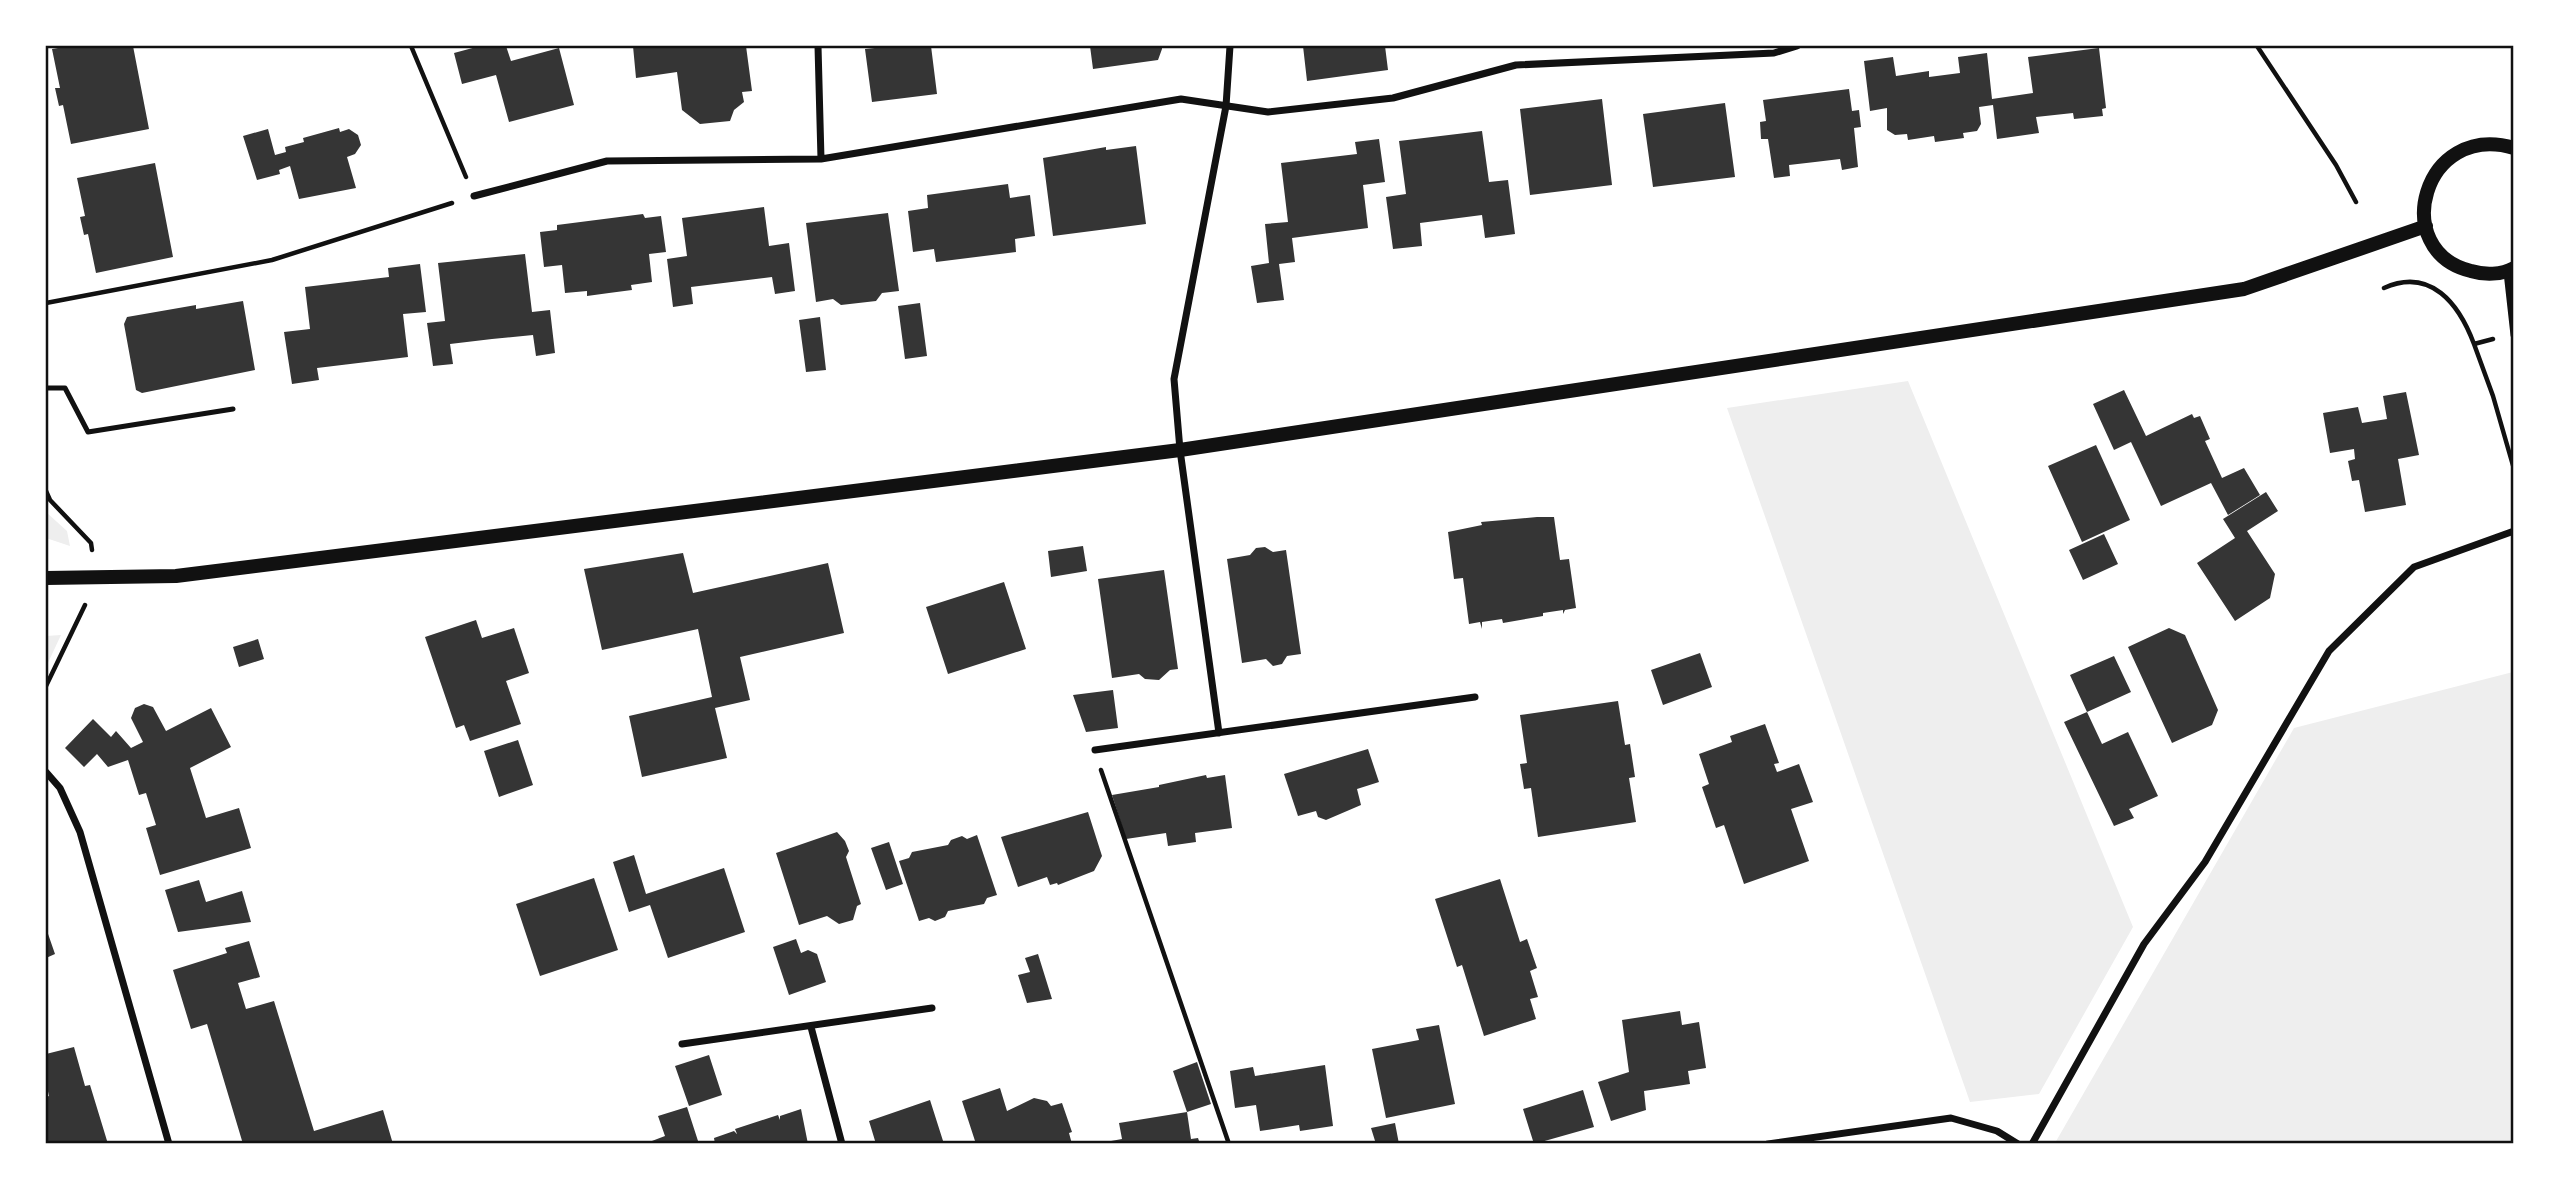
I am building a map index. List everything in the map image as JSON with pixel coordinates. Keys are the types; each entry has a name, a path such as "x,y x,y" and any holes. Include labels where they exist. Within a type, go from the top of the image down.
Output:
{"main road":[{"path":"2510,270 2479,273 2465,270 2435,247 2426,226 2423,208 2434,172 2450,155 2480,143 2514,148"},
{"path":"46,578 176,576 1180,450 2244,289 2426,226"}],"street":[{"path":"818,46 821,159"},
{"path":"1219,733 1180,450 1174,379 1226,106 1230,46"},
{"path":"474,196 607,161 821,159 1181,99 1268,111 1393,98 1516,65 1774,53 1797,46"},
{"path":"2510,270 2513,335"},
{"path":"2032,1143 2144,944 2205,862 2329,651 2414,567 2514,531"},
{"path":"1094,750 1475,697"},
{"path":"46,772 60,788 80,832 169,1143"},
{"path":"682,1044 932,1008"},
{"path":"811,1027 842,1143"},
{"path":"1768,1143 1951,1118 1997,1131 2018,1143"}],"lane":[{"path":"46,388 65,388 88,432 233,409"}],"path":[{"path":"46,303 272,260 474,196 411,46"},
{"path":"2257,46 2336,165 2356,202"},
{"path":"2384,288 2408,280 2438,289 2463,314 2514,469"},
{"path":"2474,344 2513,335"},
{"path":"1094,750 1230,1143"}],"shaded area":[{"path":"1908,381 2133,927 2039,1094 1970,1102 1727,408"},
{"path":"46,512 67,531 70,546 46,538"},
{"path":"61,635 46,667 46,636"},
{"path":"2513,672 2513,1143 2055,1143 2294,728"}],"building":[{"path":"70,46 133,46 149,129 71,144 63,105 59,106 55,88 60,88 52,49"},
{"path":"480,46 506,46 511,61 559,48 574,105 509,122 496,75 462,84 454,53"},
{"path":"633,46 746,46 752,91 742,92 744,102 734,110 730,121 700,124 682,110 677,72 636,78"},
{"path":"931,46 937,94 872,102 865,49"},
{"path":"1090,46 1162,46 1162,49 1158,60 1093,69"},
{"path":"1303,46 1385,46 1388,70 1307,81"},
{"path":"2099,48 2106,108 2102,109 2103,116 2074,119 2073,113 2036,117 2039,133 1997,139 1993,105 1979,107 1981,124 1977,131 1963,133 1964,138 1935,142 1934,136 1908,140 1907,134 1895,135 1887,130 1887,108 1870,111 1864,61 1893,57 1896,76 1929,71 1929,77 1960,73 1958,57 1987,53 1992,99 2033,93 2028,57"},
{"path":"1849,89 1852,111 1859,110 1861,127 1854,128 1858,167 1842,170 1840,159 1789,165 1790,176 1774,178 1768,139 1761,139 1760,122 1766,121 1763,100"},
{"path":"1602,99 1612,185 1530,195 1520,109"},
{"path":"1725,103 1735,177 1653,187 1643,114"},
{"path":"339,128 340,132 349,129 358,135 361,145 355,154 347,157 356,188 299,199 290,166 279,170 280,174 257,180 243,136 268,129 275,155 286,152 285,147 304,142 303,138"},
{"path":"1482,131 1489,182 1508,180 1515,234 1485,238 1482,215 1420,223 1422,246 1393,249 1386,197 1406,194 1399,141"},
{"path":"1379,139 1385,182 1363,185 1368,228 1292,238 1295,262 1279,264 1284,300 1257,303 1251,266 1269,263 1265,224 1288,222 1281,163 1357,154 1355,142"},
{"path":"1136,146 1146,224 1053,236 1043,158 1106,147 1106,150"},
{"path":"155,163 173,257 96,273 88,234 84,235 80,217 85,216 77,178"},
{"path":"1008,184 1010,198 1030,195 1035,236 1015,239 1016,252 936,262 934,249 913,252 908,211 928,208 927,195"},
{"path":"764,207 769,246 789,243 795,291 775,294 772,277 691,287 693,304 673,307 667,259 687,256 682,218"},
{"path":"888,213 899,291 882,293 876,301 841,305 833,299 816,302 806,223"},
{"path":"643,214 645,218 661,216 666,252 649,254 652,282 631,285 632,290 587,296 587,291 565,293 562,265 544,267 540,232 557,230 557,225"},
{"path":"525,254 532,312 550,310 555,353 536,356 533,335 492,339 450,344 453,364 433,366 427,323 445,321 438,263"},
{"path":"420,264 426,312 403,314 408,357 317,368 319,380 292,384 284,332 310,329 305,287 389,277 388,268"},
{"path":"243,301 255,370 142,393 136,390 124,324 127,317 196,305 196,309"},
{"path":"920,303 927,356 905,359 898,306"},
{"path":"820,317 826,370 806,372 799,320"},
{"path":"2124,390 2146,436 2192,414 2194,418 2200,416 2210,439 2205,441 2222,478 2244,468 2260,495 2228,515 2211,483 2161,506 2131,442 2114,450 2093,404"},
{"path":"2406,392 2419,455 2398,459 2406,505 2365,512 2359,480 2352,481 2348,461 2355,459 2354,449 2330,453 2323,413 2358,407 2362,423 2387,419 2383,396"},
{"path":"2096,445 2130,520 2082,542 2048,466"},
{"path":"2266,492 2278,511 2247,531 2275,574 2270,598 2235,621 2197,563 2235,538 2223,519"},
{"path":"1554,517 1560,560 1569,559 1576,608 1565,610 1563,614 1563,610 1503,623 1502,619 1482,622 1482,629 1480,622 1469,624 1463,578 1454,579 1448,532 1482,525 1481,522"},
{"path":"2104,534 2118,564 2083,580 2069,550"},
{"path":"1083,546 1087,571 1051,577 1048,551"},
{"path":"1265,547 1273,552 1286,550 1301,654 1287,656 1282,664 1273,666 1266,659 1242,663 1227,559 1250,555 1256,548"},
{"path":"683,553 693,593 828,563 844,633 740,657 750,700 715,708 727,758 642,777 629,716 712,697 698,629 602,650 584,569"},
{"path":"1164,570 1178,669 1170,670 1159,680 1145,679 1139,674 1112,678 1098,579"},
{"path":"1004,582 1026,649 948,674 926,607"},
{"path":"476,620 482,638 514,628 529,673 506,681 521,724 470,741 464,725 456,728 425,637"},
{"path":"2169,628 2185,635 2218,710 2212,725 2172,743 2128,647"},
{"path":"258,639 264,659 239,667 233,647"},
{"path":"1700,653 1712,687 1663,705 1651,670"},
{"path":"2114,656 2131,692 2087,712 2070,675"},
{"path":"1113,690 1118,728 1086,732 1073,695"},
{"path":"1618,701 1625,745 1630,744 1635,777 1629,778 1636,822 1538,837 1531,788 1524,789 1520,764 1527,763 1520,715"},
{"path":"144,704 153,707 166,731 211,708 231,747 190,768 206,818 239,808 251,848 160,875 146,828 156,825 146,793 139,795 128,760 108,767 97,754 84,767 65,748 93,719 111,737 116,731 131,748 143,742 131,718 135,708"},
{"path":"2087,712 2102,744 2128,732 2158,796 2129,809 2134,818 2114,826 2064,722"},
{"path":"1765,724 1779,763 1774,764 1777,772 1799,764 1813,802 1791,809 1809,861 1744,884 1724,825 1716,828 1702,787 1709,784 1699,754 1732,742 1730,736"},
{"path":"518,740 533,785 499,797 484,751"},
{"path":"1368,749 1379,782 1357,789 1361,805 1326,820 1318,817 1316,811 1298,816 1284,774"},
{"path":"1206,775 1207,778 1225,775 1232,828 1195,833 1196,842 1168,846 1166,833 1126,839 1112,795"},
{"path":"1088,812 1102,856 1094,871 1058,885 1050,885 1047,877 1018,887 1001,837"},
{"path":"837,832 849,851 846,857 861,904 857,906 853,920 839,924 827,916 799,925 776,853"},
{"path":"977,835 997,895 987,898 984,904 948,911 945,917 935,921 929,918 919,921 899,861 909,858 912,852 948,845 951,840 962,836 967,839"},
{"path":"889,842 903,884 886,890 871,848"},
{"path":"634,855 646,894 724,868 745,932 668,958 650,905 629,912 613,862"},
{"path":"594,878 618,950 540,976 516,904"},
{"path":"1500,879 1520,942 1527,939 1537,968 1530,971 1538,997 1530,999 1536,1019 1484,1036 1462,965 1457,967 1435,899"},
{"path":"199,880 206,902 242,891 251,922 178,932 165,890"},
{"path":"46,928 55,954 46,958"},
{"path":"796,939 801,953 808,950 817,954 826,982 789,995 773,947"},
{"path":"249,941 260,977 238,983 246,1009 274,1001 314,1131 383,1110 393,1144 243,1144 207,1024 191,1029 173,970 227,953 225,948"},
{"path":"1038,954 1052,999 1027,1003 1018,975 1030,972 1025,958"},
{"path":"1680,1011 1682,1025 1699,1022 1706,1068 1688,1071 1690,1084 1644,1091 1646,1110 1611,1121 1598,1082 1629,1072 1622,1020"},
{"path":"1439,1025 1455,1104 1386,1118 1372,1049 1419,1040 1416,1029"},
{"path":"74,1047 85,1086 90,1085 108,1144 46,1144 46,1097 49,1096 46,1054"},
{"path":"709,1055 722,1095 689,1106 675,1066"},
{"path":"1197,1062 1211,1104 1187,1112 1173,1071"},
{"path":"1325,1065 1333,1126 1300,1131 1299,1125 1260,1131 1256,1105 1235,1108 1230,1071 1253,1067 1255,1076"},
{"path":"1000,1088 1007,1111 1034,1098 1047,1101 1051,1106 1062,1103 1072,1132 1069,1133 1072,1144 976,1144 962,1101"},
{"path":"1583,1090 1594,1127 1534,1144 1523,1109"},
{"path":"930,1100 944,1144 876,1144 869,1121"},
{"path":"687,1107 699,1144 644,1144 665,1136 658,1116"},
{"path":"801,1109 808,1144 715,1144 714,1138 734,1131 737,1134 735,1129 778,1115 780,1120 780,1116"},
{"path":"1187,1112 1191,1139 1198,1138 1200,1144 1111,1144 1111,1141 1122,1139 1119,1123"},
{"path":"1395,1123 1399,1144 1376,1144 1371,1128"}]}
